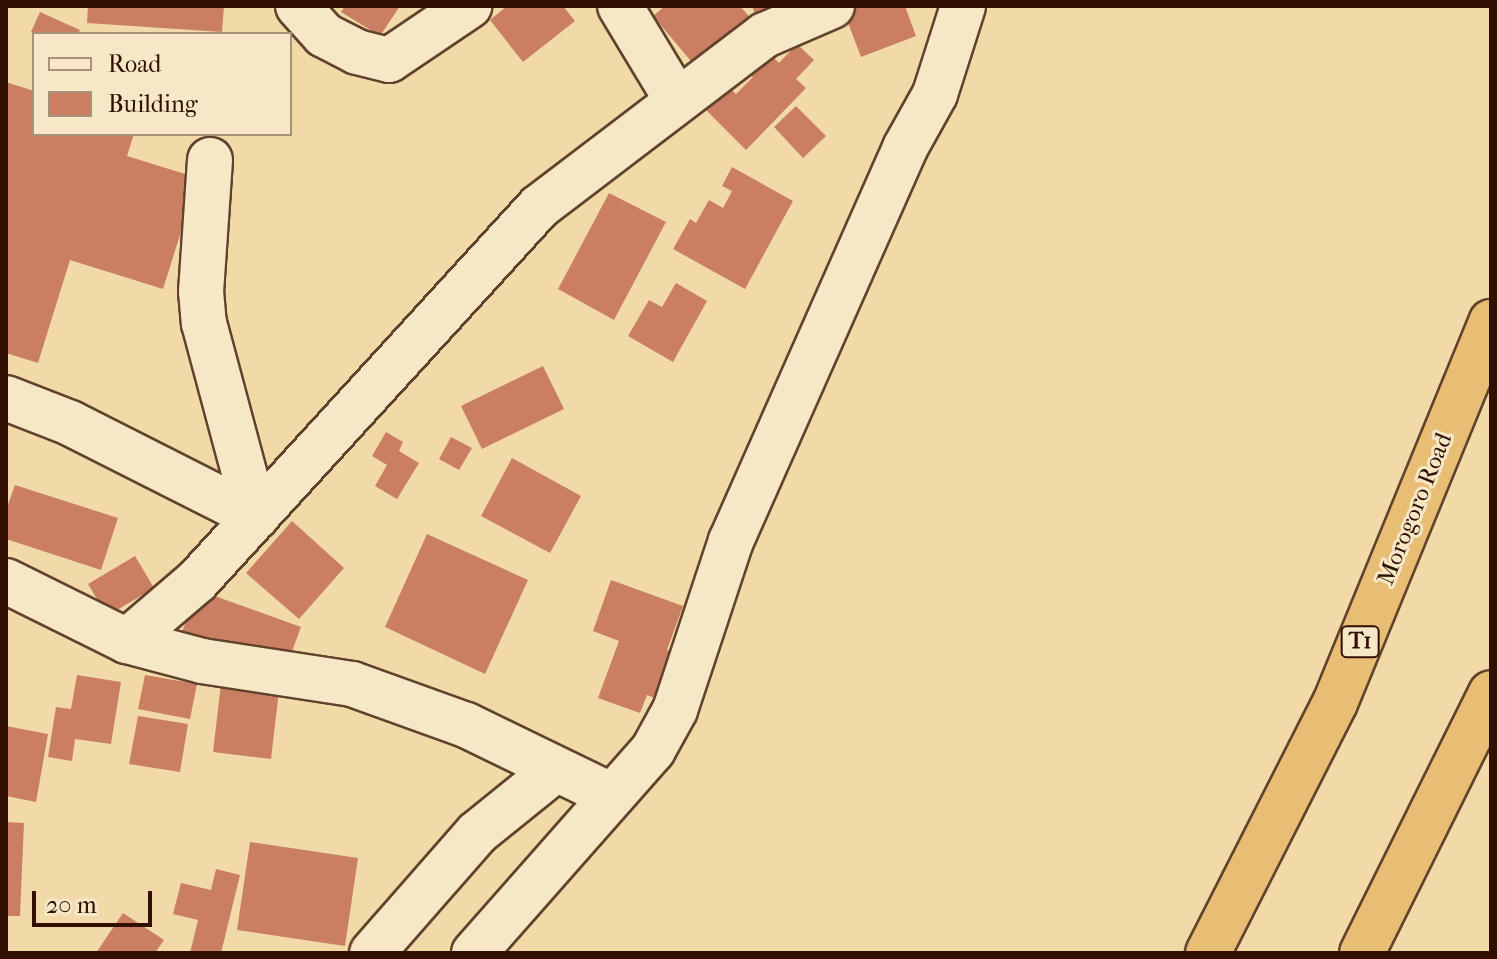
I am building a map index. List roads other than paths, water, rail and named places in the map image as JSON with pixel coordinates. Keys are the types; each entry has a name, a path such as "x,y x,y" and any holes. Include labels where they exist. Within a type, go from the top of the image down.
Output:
{"highway":[{"name":"Morogoro Road","path":"1208,953 1335,703 1491,322"},
{"path":"1362,953 1491,693"}],"street":[{"path":"298,6 324,35 357,52 389,60 469,6"},
{"path":"620,6 676,99"},
{"path":"127,641 197,581 539,207 676,99 765,35 832,6"},
{"path":"474,953 653,750 675,710 731,541 905,148 935,94 963,6"},
{"path":"210,160 201,291 204,323 256,517"},
{"path":"6,398 70,423 256,517"},
{"path":"6,581 127,641 202,661 352,684 466,725 612,796"},
{"path":"372,953 477,833 555,770"}]}
